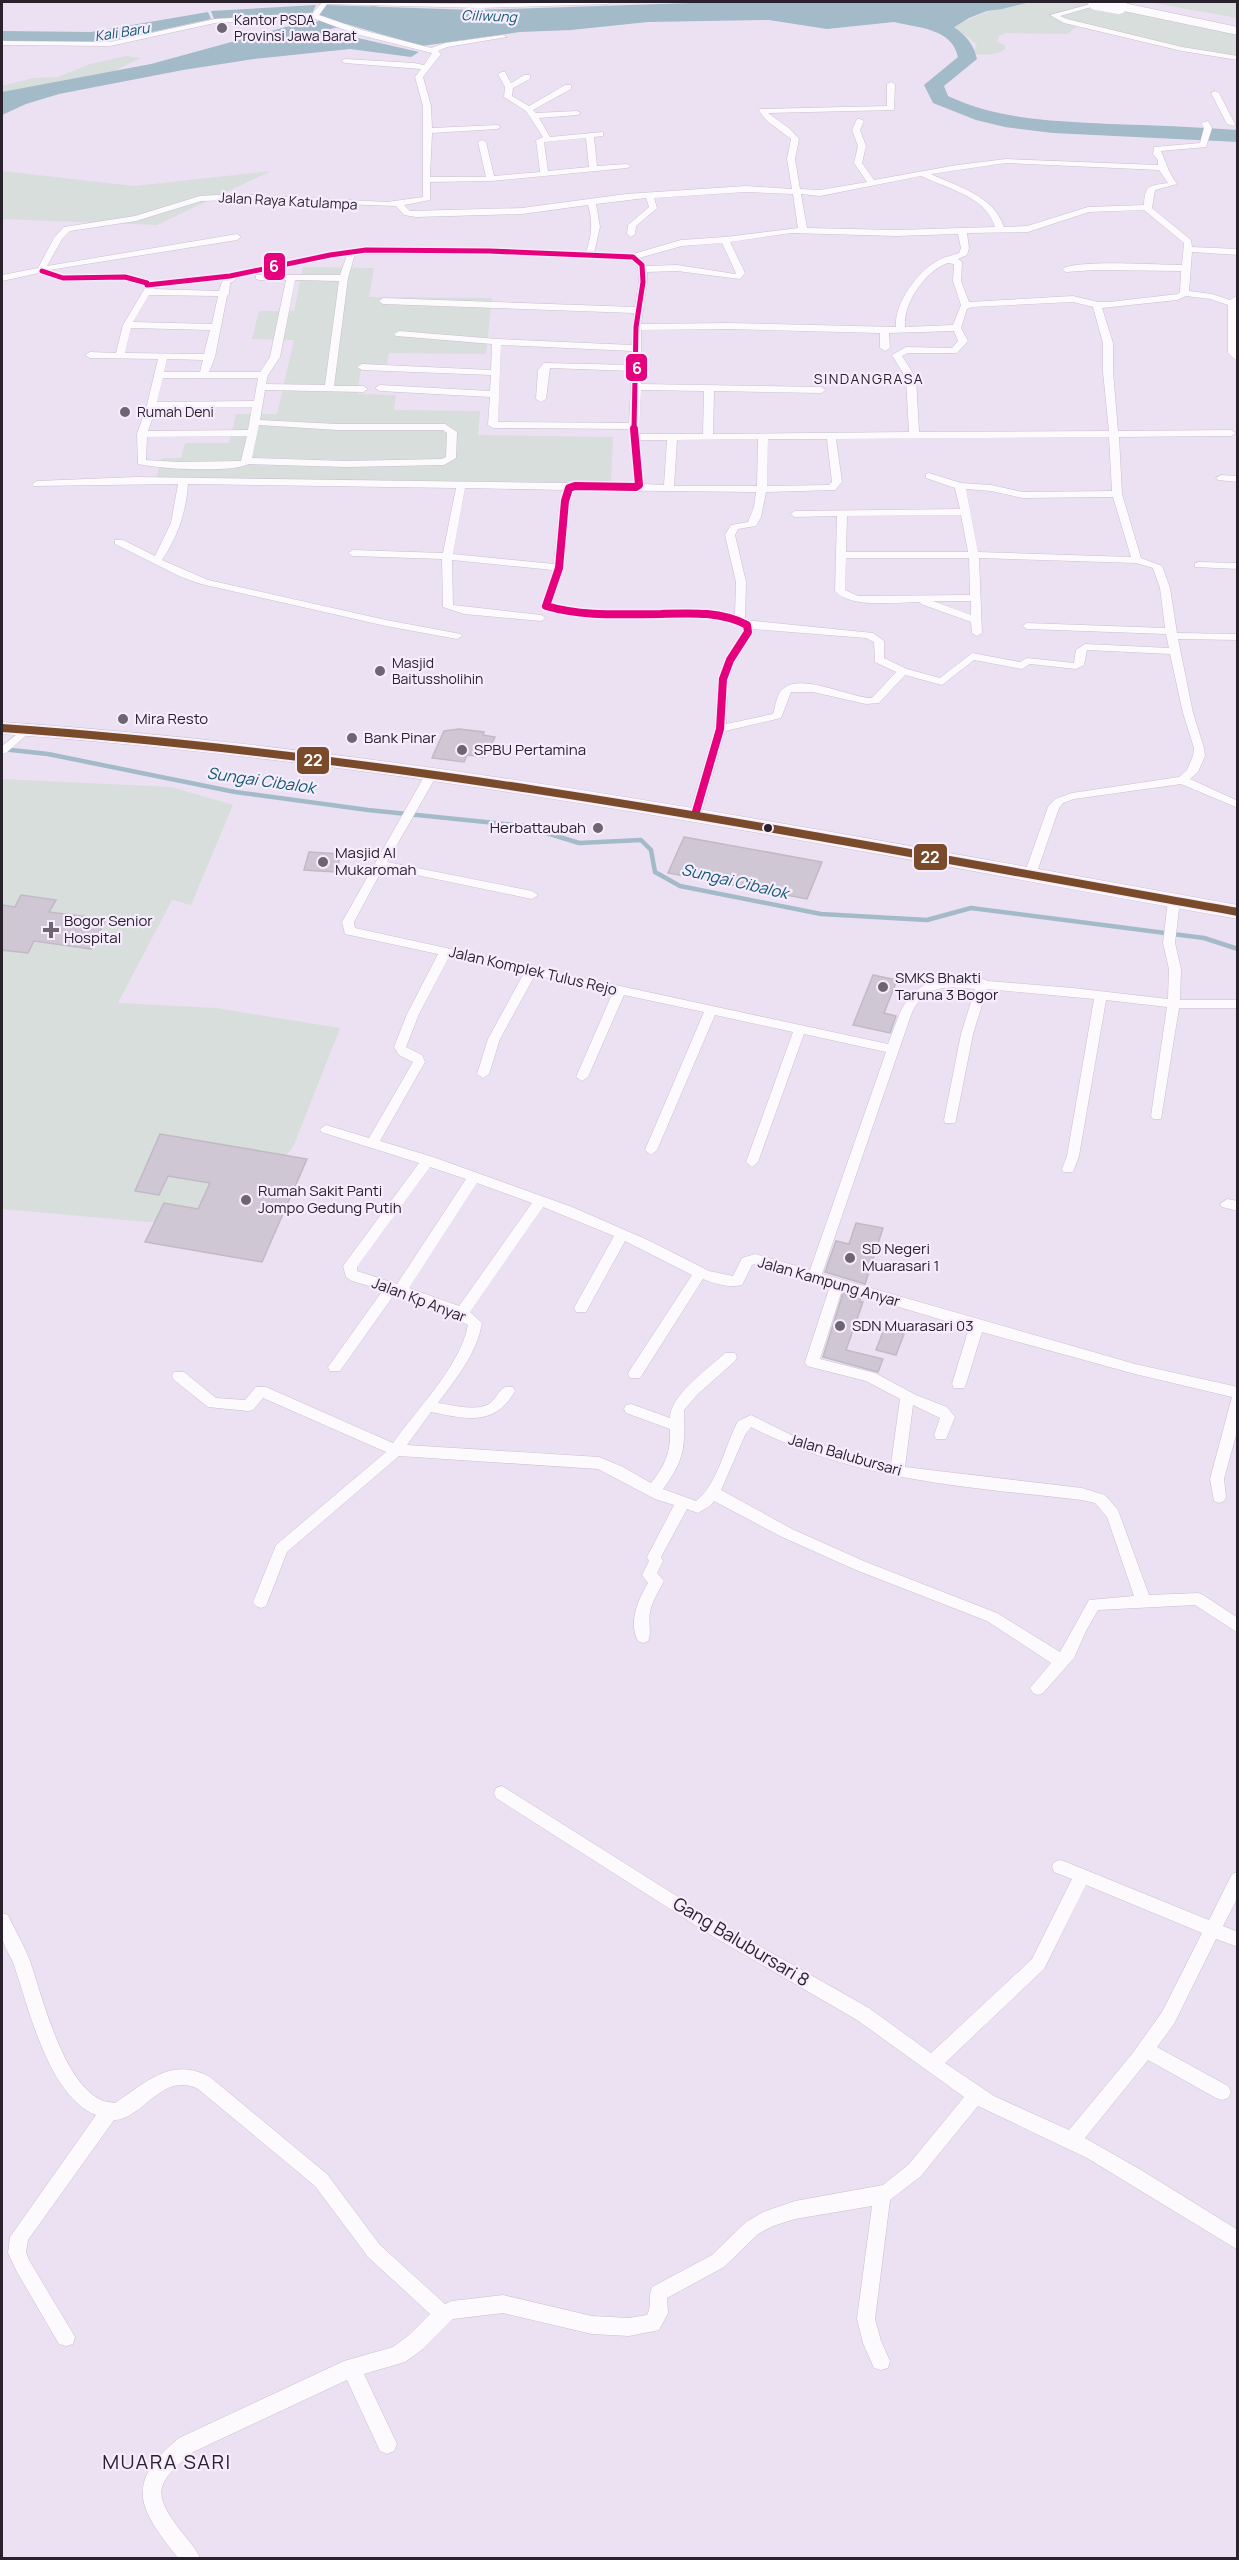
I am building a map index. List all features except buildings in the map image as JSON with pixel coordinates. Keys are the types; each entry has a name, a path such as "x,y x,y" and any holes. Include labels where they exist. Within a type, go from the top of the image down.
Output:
{"highway":[{"path":"1096,2 1238,31"},
{"path":"1148,2 1233,18"},
{"path":"4,741 26,730 132,737 431,775 695,815 1238,912"}],"street":[{"path":"317,15 324,3 480,6 608,2"},
{"path":"1104,2 1054,15 1064,21 1238,58"},
{"path":"2,43 110,44 215,21 317,15 359,32 430,50 437,56 419,77 425,92 429,131 426,146 427,180 491,179 627,166"},
{"path":"430,50 445,45 503,37"},
{"path":"345,61 414,65 425,68"},
{"path":"502,74 509,87 507,95 531,112 547,138"},
{"path":"509,87 527,77"},
{"path":"803,230 791,159 794,136 768,119 763,111 891,108 891,84"},
{"path":"531,112 568,87"},
{"path":"1148,207 1150,189 1173,184 1161,168 1162,161 1157,149 1200,146 1206,131 1234,123 1215,93"},
{"path":"531,112 577,113"},
{"path":"860,121 856,127 863,150 858,166 871,182"},
{"path":"429,131 497,127"},
{"path":"544,173 540,140 600,134"},
{"path":"590,135 593,169"},
{"path":"482,142 491,179"},
{"path":"399,205 407,213 416,214 522,211 649,195 746,189 827,192 982,163 1030,160 1161,168"},
{"path":"921,173 943,185 974,196 996,214 1000,229"},
{"name":"Jalan Raya Katulampa","path":"42,271 43,264 59,237 67,229 136,218 197,200 229,197 399,205 426,199 427,180"},
{"path":"632,234 632,225 653,208 649,195"},
{"path":"590,254 595,242 597,222 591,201"},
{"path":"146,288 230,276 356,251 412,249 633,256 674,245 803,230 896,233 1032,229 1095,208 1148,207 1188,242 1184,293"},
{"path":"901,329 900,318 909,292 939,263 962,256 965,252 962,231"},
{"path":"2,278 62,265 237,237"},
{"path":"643,268 677,268 737,277 741,273 725,240"},
{"path":"1187,249 1238,252"},
{"path":"329,390 344,278 351,255"},
{"path":"633,256 643,268 644,282 636,327 638,368 635,431 640,478 638,487"},
{"path":"948,260 958,262 957,281 966,306"},
{"path":"1066,269 1185,268"},
{"path":"42,271 63,278 128,277 147,283 128,325 120,354"},
{"path":"247,461 263,375 275,357 291,277"},
{"path":"204,375 226,282 232,278 344,278"},
{"path":"146,288 225,294"},
{"path":"914,436 911,378 897,355 906,350 954,351 963,341 957,328 961,311 966,306 1029,300 1073,299 1086,300 1097,305 1178,297 1184,293 1235,301 1233,353 1238,359"},
{"path":"383,302 638,310"},
{"path":"1097,305 1108,343 1117,494 1137,560"},
{"path":"128,325 217,327"},
{"path":"636,327 728,326 884,330 957,328"},
{"path":"884,330 885,348"},
{"path":"399,334 497,342 636,348"},
{"path":"497,342 493,424 635,431 672,437 1231,433"},
{"path":"90,355 210,357"},
{"path":"163,355 152,405 142,434 140,460 143,463 236,465 247,461 354,464 444,462 451,458 452,432 445,427 337,427 253,422"},
{"path":"541,399 543,370 548,365 638,368"},
{"path":"362,367 497,373"},
{"path":"159,375 263,375"},
{"path":"261,387 363,389"},
{"path":"637,387 821,390"},
{"path":"708,437 709,387"},
{"path":"380,388 495,394"},
{"path":"152,405 257,404"},
{"path":"142,434 251,433"},
{"path":"695,815 720,729 723,679 730,660 747,632 744,623 741,582 730,535 735,527 754,522 761,489 763,436"},
{"path":"37,484 131,480 828,489 835,487 837,482 831,436"},
{"path":"669,488 672,437"},
{"path":"929,476 960,486 996,488 1023,495 1117,494"},
{"path":"1221,478 1238,479"},
{"path":"156,561 176,529 182,503 183,482"},
{"path":"461,485 447,556 447,604 449,608 541,618"},
{"path":"960,486 974,555 977,633"},
{"path":"571,487 565,498 559,568 547,607 611,616 697,614 744,623 869,635 879,641 879,660 903,671 942,682 972,656 1022,666 1026,661 1076,666 1079,665 1081,650 1085,647 1176,651"},
{"path":"842,512 840,591 846,596 858,599 976,598"},
{"path":"795,514 964,512"},
{"path":"119,542 194,579 405,627 457,636"},
{"path":"353,553 447,556 559,568"},
{"path":"842,555 974,555 1137,560 1157,566 1165,588 1188,713 1199,748 1192,772 1182,780 1072,796 1059,801 1050,814 1030,875"},
{"path":"1199,565 1238,566"},
{"path":"915,598 978,621"},
{"path":"1027,626 1238,637"},
{"path":"720,729 777,716 785,693 791,688 820,690 875,701 903,671"},
{"name":"Jalan Komplek Tulus Rejo","path":"431,775 348,922 348,929 353,933 532,969 892,1049"},
{"path":"1182,780 1238,805"},
{"path":"380,864 532,895"},
{"path":"1157,1116 1174,1004 1175,969 1169,943 1174,900"},
{"path":"372,1143 419,1062 418,1058 403,1052 400,1047 413,1014 446,951"},
{"path":"483,1074 494,1039 532,969"},
{"path":"815,1276 850,1181 860,1140 892,1049 910,1003 920,991 939,984 983,983 1174,1004 1238,1004"},
{"path":"950,1120 967,1034 983,983"},
{"path":"582,1077 620,990"},
{"path":"1068,1169 1073,1156 1101,995"},
{"path":"651,1150 711,1010"},
{"path":"752,1162 800,1028"},
{"name":"Jalan Kampung Anyar","path":"326,1129 428,1160 540,1202 621,1234 700,1273 727,1282 734,1282 738,1279 747,1262 754,1259 977,1325 1238,1393"},
{"name":"Jalan Kp Anyar","path":"261,1602 280,1549 361,1479 385,1462 396,1450 464,1355 474,1333 475,1323 461,1314 351,1273 350,1266 428,1160"},
{"path":"335,1367 395,1290 474,1177"},
{"path":"461,1314 540,1202"},
{"path":"581,1308 621,1234"},
{"path":"635,1374 700,1273"},
{"path":"838,1283 812,1362 870,1377 946,1413 948,1417 941,1435"},
{"path":"959,1384 977,1325"},
{"path":"653,1491 668,1473 678,1448 677,1409 730,1357"},
{"path":"179,1376 213,1403 248,1406 261,1391 396,1450 599,1463 653,1491 683,1503 700,1506 711,1492 787,1533 917,1590 992,1617 1061,1661"},
{"path":"427,1406 466,1413 488,1411 496,1407 508,1391"},
{"path":"897,1472 907,1396"},
{"path":"1219,1497 1217,1479 1238,1399"},
{"path":"631,1409 677,1426"},
{"name":"Jalan Balubursari","path":"711,1492 728,1461 740,1429 748,1422 755,1422 806,1447 897,1472 956,1481 1042,1488 1082,1494 1100,1499 1113,1514 1144,1603"},
{"path":"643,1637 641,1611 657,1581 649,1575 656,1561 654,1557 683,1503"},
{"path":"1038,1688 1069,1653 1078,1629 1094,1604 1198,1599 1206,1602 1238,1627"},
{"name":"Gang Balubursari 8","path":"502,1793 720,1932 863,2014 976,2095 1011,2114 1072,2140 1238,2241"},
{"path":"1060,1867 1238,1940"},
{"path":"932,2064 1005,1994 1031,1973 1038,1964 1082,1876"},
{"path":"1072,2140 1146,2050 1178,2000 1238,1879"},
{"path":"2,1920 19,1957 49,2041 75,2089 93,2104 109,2112 117,2112 160,2083 176,2076 185,2075 204,2082 239,2114 321,2180 374,2251 443,2314"},
{"path":"1146,2050 1222,2092"},
{"path":"190,2559 164,2525 150,2501 153,2481 164,2465 178,2450 194,2440 351,2368 407,2350 443,2314 465,2307 503,2304 592,2325 629,2327 646,2325 657,2319 658,2293 718,2261 760,2222 783,2213 882,2196 897,2187 915,2170 976,2095"},
{"path":"66,2337 23,2266 17,2253 19,2237 109,2112"},
{"path":"881,2361 872,2343 866,2319 882,2196"},
{"path":"351,2368 387,2444"}],"shaded area":[{"path":"1030,2 1097,2 1237,31 1237,58 1180,48 1079,25 1067,34 1006,33 999,36 997,42 1005,45 1002,51 972,54 977,45 953,28 990,11"},
{"path":"1148,2 1237,2 1237,18"},
{"path":"126,56 141,58 110,73 2,94 2,86 33,78 58,77 90,64"},
{"path":"2,171 134,186 271,171 157,225 2,219"},
{"path":"303,267 374,268 369,297 492,298 486,354 389,353 387,364 362,364 357,394 396,395 394,410 480,411 478,435 613,437 611,483 156,478 162,458 181,458 185,443 229,443 236,414 277,414 294,340 252,339 259,311 294,311"},
{"path":"2,779 171,787 233,805 191,905 172,900 118,1003 216,1008 340,1028 294,1145 241,1215 149,1222 2,1209"}],"water":[{"path":"721,2 1030,2 987,11 953,28 943,29 917,23 894,22 827,29 769,20 648,22 571,30 520,32 422,46 319,16 325,5 474,10"},
{"path":"316,5 312,14 214,19 211,11"},
{"name":"Kali Baru","path":"208,12 211,19 116,40 78,45 10,43 2,40 2,31 91,32"},
{"path":"311,20 323,30 419,52 411,57 350,49 254,59 59,94 26,104 2,115 2,92 151,64"}],"waterway":[{"name":"Ciliwung","path":"276,39 373,11"},
{"path":"901,18 936,26 953,34 964,44 968,59 934,85 940,99 961,109 1029,125 1238,136"},
{"name":"Sungai Cibalok","path":"2,749 48,754 235,792 368,810 524,826 579,843 641,840 651,850 655,872 680,886 821,914 927,920 971,908 1204,938 1238,949"}],"transit line":[{"name":"6","path":"42,271 63,278 125,277 147,283 147,285 230,276 330,255 366,250 489,251 633,257 642,265 643,282 636,327 637,377 634,426 639,485 636,487 575,486 569,488 565,501 559,568 546,606 567,612 593,614 711,614 733,618 747,625 748,632 730,660 723,679 720,729 695,815"},
{"name":"22","path":"2,728 132,737 515,786 695,815 1238,912"}],"place":[{"name":"Kantor PSDA Provinsi Jawa Barat","path":"222,28"},
{"name":"Rumah Deni","path":"125,412"},
{"name":"Masjid Baitussholihin","path":"380,671"},
{"name":"Mira Resto","path":"123,719"},
{"name":"Bank Pinar","path":"352,738"},
{"name":"SPBU Pertamina","path":"462,750"},
{"name":"Herbattaubah","path":"598,828"},
{"name":"Masjid Al Mukaromah","path":"323,862"},
{"name":"Bogor Senior Hospital","path":"51,930"},
{"name":"SMKS Bhakti Taruna 3 Bogor","path":"883,987"},
{"name":"Rumah Sakit Panti Jompo Gedung Putih","path":"246,1200"},
{"name":"SD Negeri Muarasari 1","path":"850,1258"},
{"name":"SDN Muarasari 03","path":"840,1326"}],"district":[{"name":"SINDANGRASA","path":"869,379"},
{"name":"MUARA SARI","path":"167,2462"}]}
